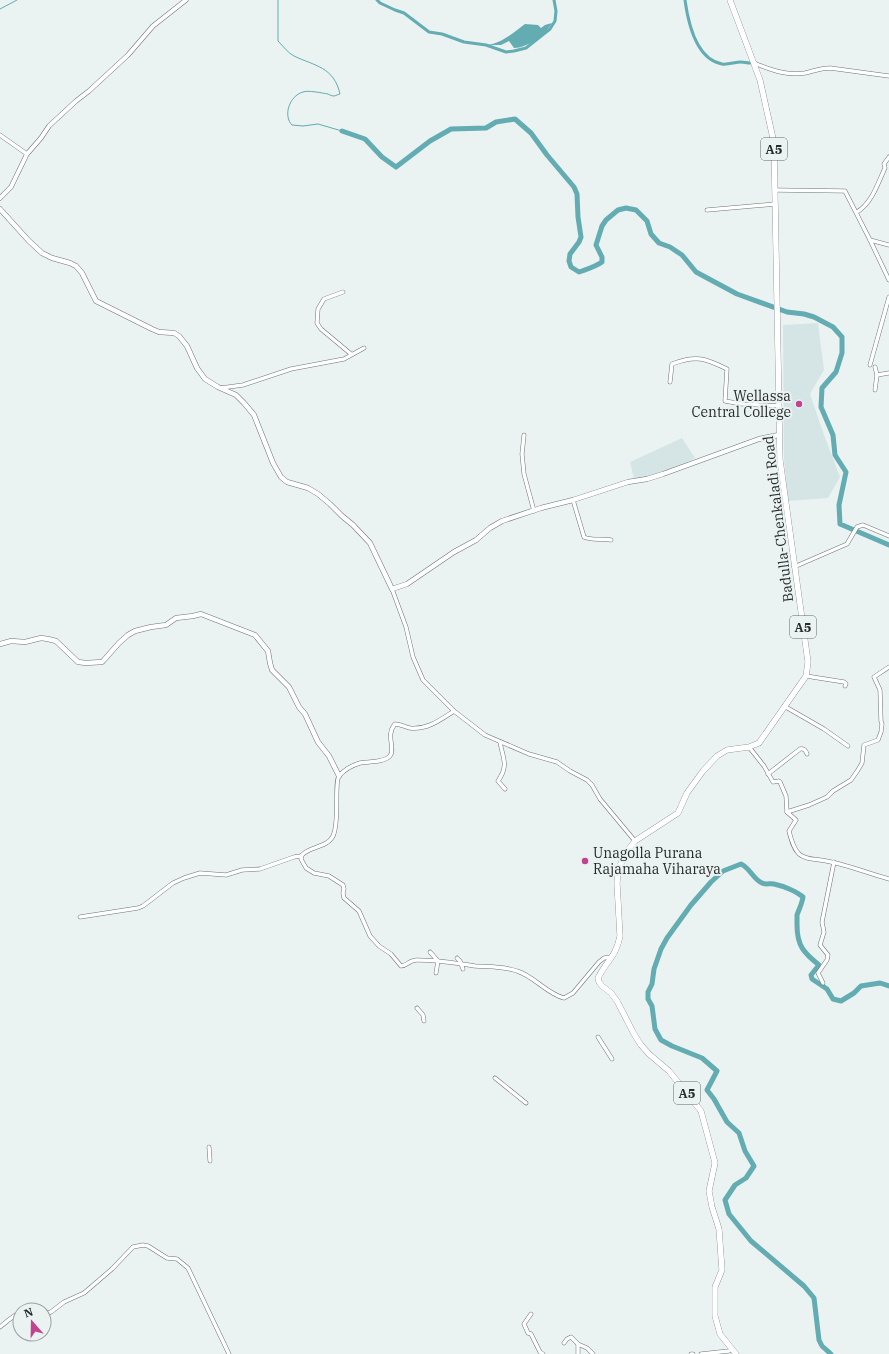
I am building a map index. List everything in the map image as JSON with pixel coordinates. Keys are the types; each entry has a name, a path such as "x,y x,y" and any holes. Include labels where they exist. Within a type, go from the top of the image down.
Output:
{"highway":[{"name":"Badulla-Chenkaladi Road","path":"730,0 754,63 766,102 774,143 780,460 808,662 806,676"},
{"name":"A5","path":"736,1354 720,1334 715,1316 715,1287 722,1270 719,1229 709,1191 715,1163 701,1110 669,1071 641,1045 617,1001 599,982 598,978 603,967 613,957 620,936 616,883 618,872 626,853 635,841 678,813 687,793 703,771 717,756 727,750 749,747 759,743 806,676"}],"main road":[{"path":"0,209 29,241 42,252 52,258 76,266 82,273 96,301 159,332 174,333 179,336 187,346 197,368 205,379 236,395 254,415 273,463 282,477 287,482 308,488 318,494 353,525 370,543 392,589 407,584 454,552 476,540 490,528 502,521 628,482 647,479 759,440 779,435"},
{"path":"0,644 11,641 25,642 48,638 56,641 78,662 102,662 119,643 135,631 166,624 176,618 201,614 206,615 237,629 255,635 268,651 272,670 289,687 299,707 305,714 318,742 329,756 339,776"}],"street":[{"path":"0,198 11,187 27,154 49,126 128,55 152,26 186,0"},
{"path":"754,63 777,72 804,73 823,68 830,68 889,76"},
{"path":"0,135 27,154"},
{"path":"857,212 861,210 872,196 885,168 885,161 889,157"},
{"path":"775,190 843,190 848,194 889,280"},
{"path":"707,210 775,204"},
{"path":"870,240 889,245"},
{"path":"343,292 324,299 318,309 317,323 321,329 351,354"},
{"path":"870,366 889,297"},
{"path":"221,388 243,385 291,369 344,359 364,348"},
{"path":"670,382 672,364 693,358 703,359 727,369 725,401 731,403 779,406"},
{"path":"875,367 877,375 875,390"},
{"path":"877,375 889,373"},
{"path":"524,435 522,454 524,474 534,511"},
{"path":"573,500 584,538 611,540"},
{"path":"794,567 847,544 857,527 863,525 889,536"},
{"path":"392,589 406,627 413,657 423,680 454,711 485,735 529,754 557,762 587,780 592,785 600,799 635,841"},
{"path":"787,812 827,797 833,791 851,780 862,763 864,745 878,740 881,732 880,690 874,677 889,667"},
{"path":"806,676 845,683 845,686"},
{"path":"784,706 824,729 848,746"},
{"path":"454,711 438,722 424,728 409,728 395,724 390,734 392,749 389,757 378,761 359,763 350,767 339,776 337,784 338,801 336,823 333,836 326,843 304,852 301,859 306,868 314,873 329,876 344,885 344,898 359,911 370,936 379,946 391,954 401,966 404,966 412,960 501,967 519,972 557,996 564,998 573,993 599,962 604,958 613,957"},
{"path":"500,742 505,766 503,774 498,782 505,789"},
{"path":"749,747 764,766 773,782 780,782 786,796 787,812 796,820 789,831 793,846 799,854 807,859 839,863 847,867 889,879"},
{"path":"768,774 800,749 804,749 807,754"},
{"path":"80,917 138,908 173,883 194,874 208,873 226,875 242,870 260,869 294,857 302,856"},
{"path":"823,983 818,973 827,960 828,955 820,945 824,932 822,922 834,862"},
{"path":"430,952 438,961"},
{"path":"457,958 463,969"},
{"path":"436,972 438,961"},
{"path":"416,1008 423,1015 424,1021"},
{"path":"598,1037 612,1059"},
{"path":"496,1078 526,1103"},
{"path":"209,1147 210,1161"},
{"path":"52,1311 64,1302 84,1293 112,1269 133,1247 143,1245 148,1246 167,1258 177,1259 188,1268 229,1354"},
{"path":"531,1314 524,1324 540,1352 543,1354"},
{"path":"0,1327 12,1318"},
{"path":"564,1343 570,1337 578,1344 587,1348 592,1354"},
{"path":"578,1344 578,1354"},
{"path":"702,1354 729,1351"}],"shaded area":[{"name":"Wellassa Central College","path":"818,323 824,370 810,394 840,477 828,498 788,501 784,459 783,325"},
{"path":"682,438 695,458 671,471 634,479 630,462"}],"water":[{"path":"552,23 545,32 524,46 514,48 509,41 501,45 486,45 502,40 525,24 538,25 541,28"}],"waterway":[{"path":"0,9 17,0"},
{"path":"278,0 278,41 292,55 316,65 328,73 333,78 340,94 333,96 308,91 298,94 291,102 289,107 289,121 292,125 303,126 318,124 342,131"},
{"path":"377,0 380,3 404,13 429,32 442,34 464,42 486,45 506,52 526,48 550,29 555,21 556,11 554,0"},
{"path":"685,0 691,29 706,55 713,61 722,64 741,62 750,63"},
{"path":"342,131 365,139 382,157 396,167 430,141 451,129 486,128 496,122 515,119 531,133 574,187 577,194 581,237 570,254 569,261 571,267 579,272 594,267 602,262 602,257 596,245 602,226 606,220 618,210 626,208 636,210 647,221 651,234 659,243 670,247 682,255 696,272 737,294 787,312 814,317 833,327 842,337 842,353 836,372 822,388 821,407 833,435 835,455 846,472 839,505 840,524 889,545"},
{"path":"831,1354 822,1346 819,1340 814,1298 804,1286 751,1241 729,1214 725,1200 735,1185 746,1178 754,1166 745,1151 739,1133 727,1122 707,1090 717,1071 702,1058 661,1040 655,1029 652,1006 648,999 648,992 652,984 654,969 661,949 667,938 691,905 711,882 723,871 741,864 762,883 781,886 803,897 797,915 798,938 805,953 819,965 811,975 812,979 827,989 833,999 841,1001 854,993 861,986 880,983 889,986"}],"place":[{"name":"Wellassa Central College","path":"799,404"},
{"name":"Unagolla Purana Rajamaha Viharaya","path":"585,861"}]}
